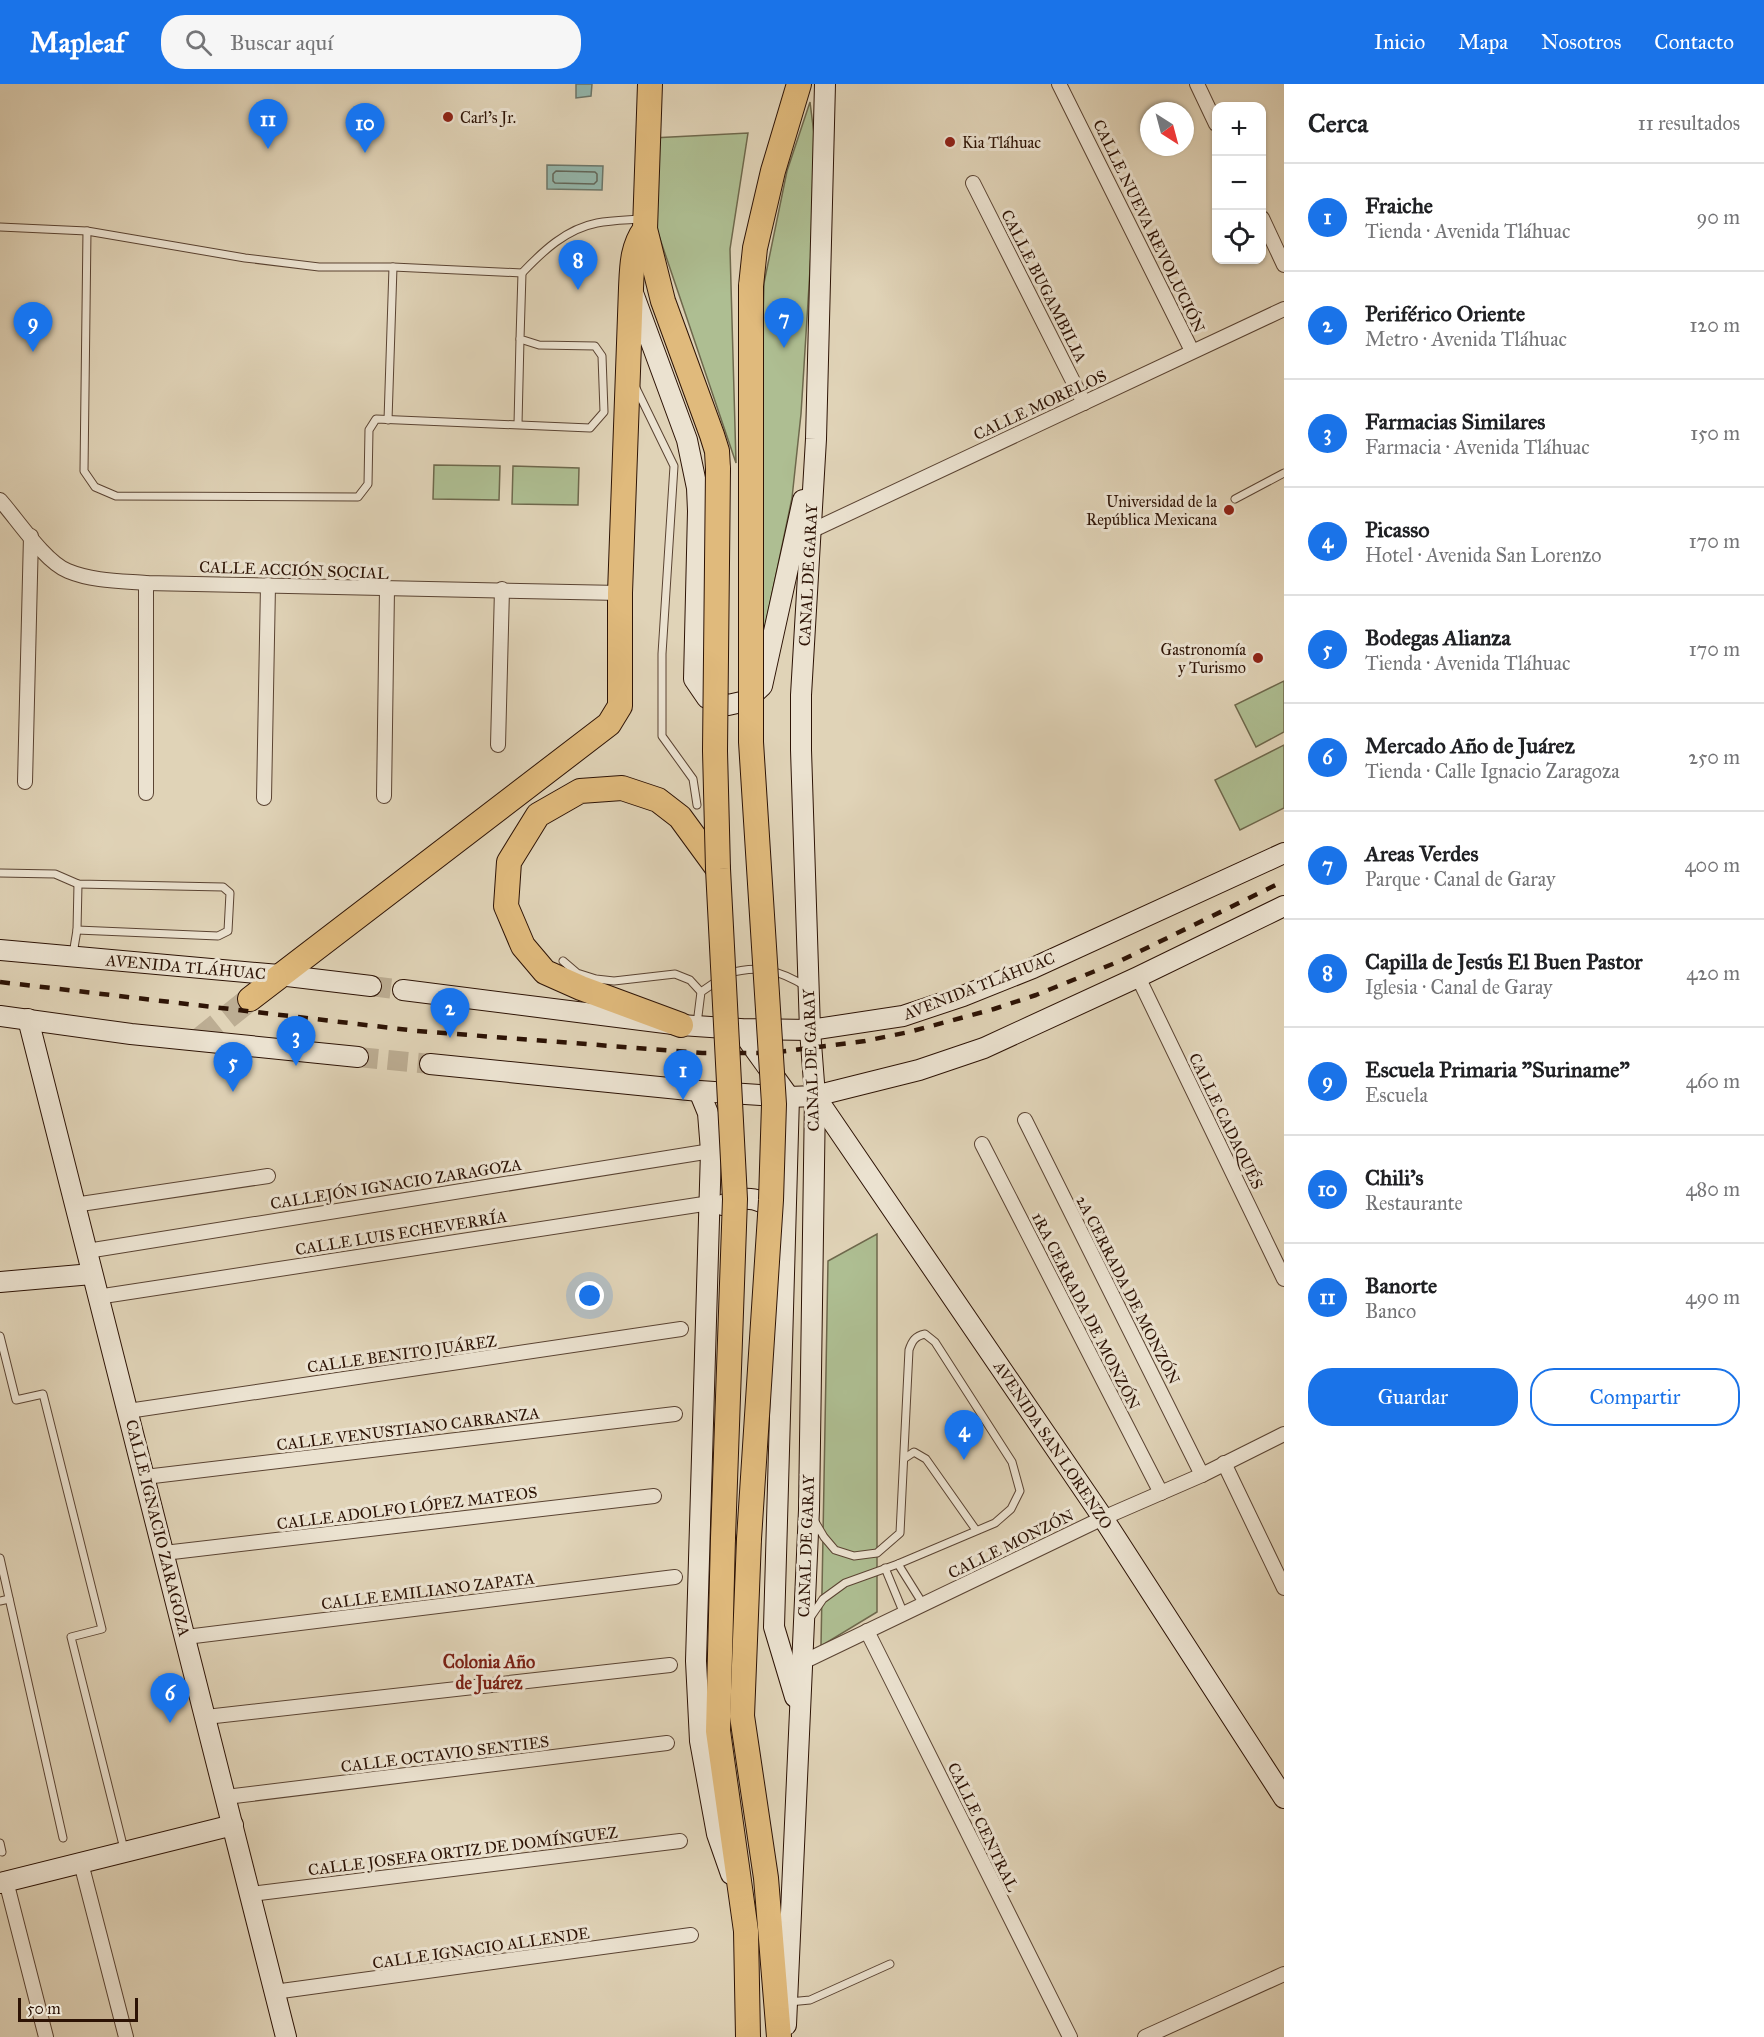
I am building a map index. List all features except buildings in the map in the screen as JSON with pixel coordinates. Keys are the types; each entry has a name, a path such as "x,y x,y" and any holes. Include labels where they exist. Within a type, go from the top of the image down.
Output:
{"highway":[{"path":"650,84 645,224 663,301 712,435 717,451 718,469 715,751 718,869 735,1199 718,1731 746,1931 748,2037"},
{"path":"779,2037 766,1878 742,1716 749,1539 771,1200 774,1104 751,742 751,286 755,248 773,171 799,84"},
{"path":"250,999 609,724 620,706 620,593 631,288 634,252 645,224"},
{"path":"689,1026 581,988 545,972 523,946 506,906 509,862 538,815 580,791 622,788 658,800 680,817 718,869"}],"main road":[{"name":"CANAL DE GARAY","path":"786,2037 799,1711 793,1663 803,1628 809,1510 815,1096 810,1030 801,717 816,439 825,84"},
{"path":"631,288 687,440 693,465 698,511 694,679 707,698 728,705 746,701 762,686 816,439"},
{"name":"AVENIDA TLÁHUAC","path":"403,990 689,1026 740,1029 810,1030 903,1016 963,996 1033,968 1284,853"},
{"path":"430,1064 699,1091 789,1097 815,1096 919,1070 984,1048 1284,906"},
{"name":"AVENIDA TLÁHUAC","path":"0,950 279,975 371,986"},
{"path":"0,1016 131,1034 358,1057"},
{"name":"CALLE IGNACIO ZARAGOZA","path":"28,1019 286,2037"},
{"path":"740,1029 789,1097 774,1626 793,1663"},
{"path":"699,1091 708,1113 711,1151 696,1661 700,1741 717,1834 743,1909"},
{"name":"AVENIDA SAN LORENZO","path":"815,1096 1103,1518 1284,1798"},
{"path":"710,1211 715,1211 742,1198 766,1203 785,1227"},
{"path":"0,1282 92,1274"},
{"path":"3,1882 233,1825"}],"street":[{"name":"CALLE NUEVA REVOLUCIÓN","path":"1059,84 1192,351"},
{"path":"1197,84 1212,116"},
{"name":"CALLE BUGAMBILIA","path":"974,183 1084,403"},
{"path":"1266,227 1284,265"},
{"name":"CALLE MORELOS","path":"811,531 1284,309"},
{"name":"CALLE ACCIÓN SOCIAL","path":"0,500 47,555 66,570 92,579 146,583 620,593"},
{"path":"25,782 31,536"},
{"path":"146,583 146,793"},
{"path":"264,798 268,585"},
{"path":"384,796 387,589"},
{"path":"498,745 502,589"},
{"name":"CALLE CADAQUÉS","path":"1138,977 1284,1279"},
{"name":"2A CERRADA DE MONZÓN","path":"1025,1120 1202,1474"},
{"name":"1RA CERRADA DE MONZÓN","path":"982,1144 1161,1493"},
{"name":"CALLEJÓN IGNACIO ZARAGOZA","path":"87,1251 711,1151"},
{"path":"74,1204 268,1176"},
{"name":"CALLE LUIS ECHEVERRÍA","path":"97,1296 710,1211"},
{"name":"CALLE BENITO JUÁREZ","path":"128,1411 681,1329"},
{"name":"CALLE VENUSTIANO CARRANZA","path":"145,1477 675,1414"},
{"name":"CALLE MONZÓN","path":"793,1663 904,1614 1284,1434"},
{"path":"1224,1463 1284,1588"},
{"name":"CALLE ADOLFO LÓPEZ MATEOS","path":"164,1553 654,1496"},
{"name":"CALLE EMILIANO ZAPATA","path":"186,1637 675,1577"},
{"name":"CALLE CENTRAL","path":"867,1631 1070,2037"},
{"path":"206,1717 670,1665"},
{"name":"CALLE OCTAVIO SENTIES","path":"226,1797 667,1743"},
{"name":"CALLE JOSEFA ORTIZ DE DOMÍNGUEZ","path":"251,1894 680,1841"},
{"path":"81,1863 126,2037"},
{"path":"3,1882 46,2037"},
{"name":"CALLE IGNACIO ALLENDE","path":"274,1992 691,1935"},
{"path":"1145,2037 1284,1974"}],"lane":[{"path":"518,424 522,273 545,250 568,234 596,223 645,224"},
{"path":"0,227 87,231 245,258 308,266 522,273"},
{"path":"87,231 84,471 95,487 116,496 358,497 368,484 369,430 376,419 590,428 604,412 602,356 595,346 539,345 520,339"},
{"path":"388,420 393,267"},
{"path":"628,372 674,466 662,654 662,736 693,779 697,805"},
{"path":"1235,499 1284,473"},
{"path":"0,873 55,874 78,884 223,887 230,893 228,931 218,936 77,930"},
{"path":"72,957 77,930 78,884"},
{"path":"563,961 577,973 596,979 614,981 675,974 690,980 701,992"},
{"path":"689,1026 701,992 728,974 756,969 784,974 809,988"},
{"path":"803,1628 823,1599 845,1584 995,1522 1011,1509 1020,1491 1012,1462 935,1342 925,1334 911,1342 909,1350 900,1533 877,1553 854,1556 836,1550 824,1537 809,1510"},
{"path":"0,1335 16,1400 43,1394 102,1629 71,1637 125,1852"},
{"path":"905,1458 914,1452 926,1459 976,1530"},
{"path":"0,1558 63,1838"},
{"path":"898,1564 923,1604"},
{"path":"885,1568 904,1614"},
{"path":"0,1601 9,1599"},
{"path":"0,1843 2,1852"},
{"path":"788,2003 810,2001 890,1964"}],"green space":[{"path":"810,102 815,142 801,414 792,498 759,656 759,463 764,283 787,171"},
{"path":"748,133 730,249 736,463 656,227 652,138"},
{"path":"434,465 500,466 499,500 433,499"},
{"path":"513,466 579,468 578,505 512,504"},
{"path":"1284,681 1284,732 1256,747 1235,705"},
{"path":"1284,745 1284,808 1240,830 1215,780"},
{"path":"877,1234 877,1612 821,1646 828,1261"}],"water":[{"path":"576,84 592,84 591,96 576,98"},
{"path":"547,165 603,166 602,190 547,189"}],"tunnel":[{"path":"371,986 403,990"},
{"path":"199,1040 250,999"},
{"path":"358,1057 430,1064"}],"railway":[{"path":"0,982 417,1031 702,1053 771,1053 865,1041 909,1032 1036,995 1120,961 1284,881"}],"place":[{"name":"Carl's Jr.","path":"448,117"},
{"name":"Kia Tláhuac","path":"950,142"},
{"name":"Banorte","path":"268,149"},
{"name":"Chili's","path":"365,153"},
{"name":"Capilla de Jesús El Buen Pastor","path":"578,290"},
{"name":"Areas Verdes","path":"784,348"},
{"name":"Escuela Primaria \"Suriname\"","path":"33,352"},
{"name":"Universidad de la República Mexicana","path":"1229,510"},
{"name":"Gastronomía y Turismo","path":"1258,658"},
{"name":"Periférico Oriente","path":"450,1038"},
{"name":"Farmacias Similares","path":"296,1066"},
{"name":"Bodegas Alianza","path":"233,1092"},
{"name":"Fraiche","path":"683,1100"},
{"name":"Picasso","path":"964,1460"},
{"name":"Mercado Año de Juárez","path":"170,1723"}],"district":[{"name":"Colonia Año de Juárez","path":"489,1672"}]}
